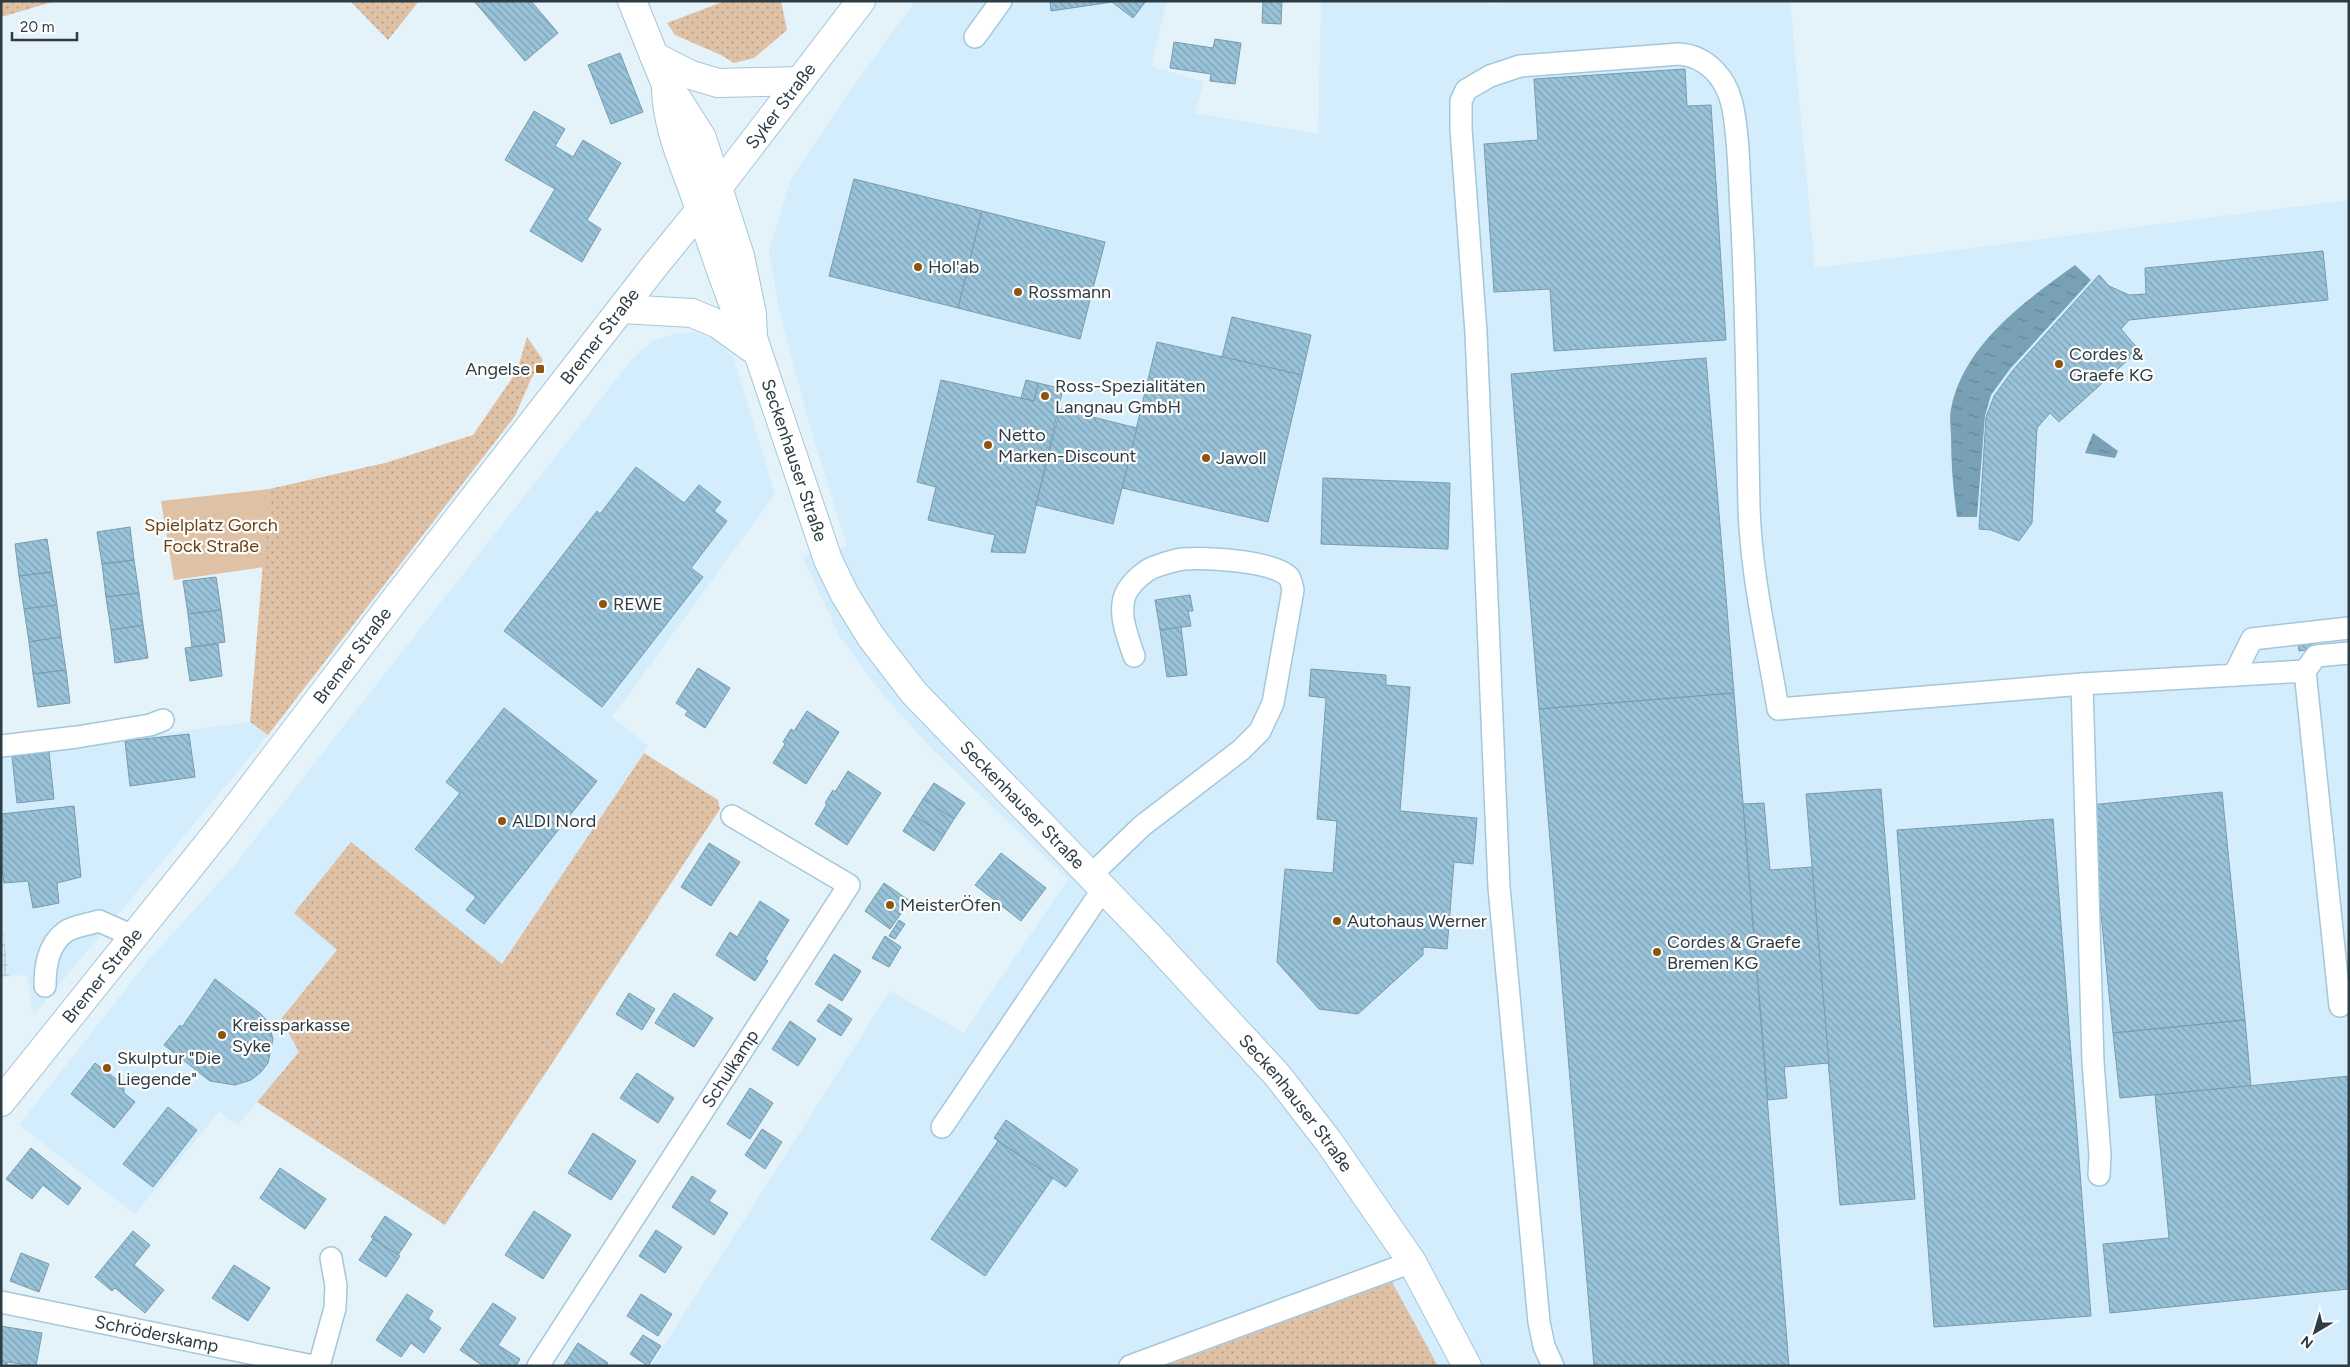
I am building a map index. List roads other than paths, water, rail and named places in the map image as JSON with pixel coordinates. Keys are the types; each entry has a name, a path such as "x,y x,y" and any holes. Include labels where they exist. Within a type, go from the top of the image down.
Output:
{"main road":[{"path":"632,1 666,86 678,100 702,138 744,271 756,346"},
{"name":"Syker Straße","path":"700,210 861,1"},
{"path":"654,56 691,75 718,83 800,80"},
{"path":"666,86 666,107 676,144 718,266 739,318 756,346"},
{"name":"Bremer Straße","path":"1,1102 220,829 397,596 700,210"},
{"path":"622,309 692,313 723,327 756,346"},
{"name":"Seckenhauser Straße","path":"756,346 828,560 844,595 870,637 914,692 1227,1020 1278,1076 1329,1142 1412,1262 1467,1366"}],"street":[{"path":"974,37 1001,1"},
{"path":"1553,1366 1544,1346 1539,1322 1499,887 1476,342 1461,129 1461,101 1466,90 1490,76 1520,66 1679,54 1691,55 1707,63 1725,84 1732,105 1742,224 1747,345 1749,510 1754,568 1778,709 2082,684 2305,671"},
{"path":"942,1126 1097,883 1142,826 1241,750 1260,731 1273,703 1293,590 1290,577 1278,569 1257,563 1215,560 1183,559 1152,568 1137,579 1126,593 1122,610 1134,656"},
{"path":"2234,675 2252,639 2349,628"},
{"path":"2340,1006 2305,671 2316,656 2349,653"},
{"path":"2082,684 2093,1062 2100,1156 2099,1175"},
{"path":"1,746 77,738 150,726 163,720"},
{"name":"Schulkamp","path":"538,1366 848,885 732,816"},
{"path":"45,986 45,968 48,954 65,932 100,921 133,936"},
{"path":"319,1366 335,1308 336,1286 331,1258"},
{"path":"1130,1366 1412,1262"},
{"name":"Schröderskamp","path":"1,1302 313,1366"}],"water":[{"path":"2075,265 2091,280 2010,369 1991,395 1985,416 1977,517 1957,517 1952,476 1950,419 1958,386 1968,365 1982,345 1999,327 2036,294"},
{"path":"2093,433 2118,451 2115,458 2085,453"}],"place":[{"name":"Hol'ab","path":"918,267"},
{"name":"Rossmann","path":"1018,292"},
{"name":"Cordes & Graefe KG","path":"2059,364"},
{"name":"Angelse","path":"540,369"},
{"name":"Ross-Spezialitäten Langnau GmbH","path":"1045,396"},
{"name":"Netto Marken-Discount","path":"988,445"},
{"name":"Jawoll","path":"1206,458"},
{"name":"REWE","path":"603,604"},
{"name":"ALDI Nord","path":"502,821"},
{"name":"MeisterÖfen","path":"890,905"},
{"name":"Autohaus Werner","path":"1337,921"},
{"name":"Cordes & Graefe Bremen KG","path":"1657,952"},
{"name":"Kreissparkasse Syke","path":"222,1035"},
{"name":"Skulptur \"Die Liegende\"","path":"107,1068"}],"park label":[{"name":"Spielplatz Gorch Fock Straße","path":"211,535"}]}
